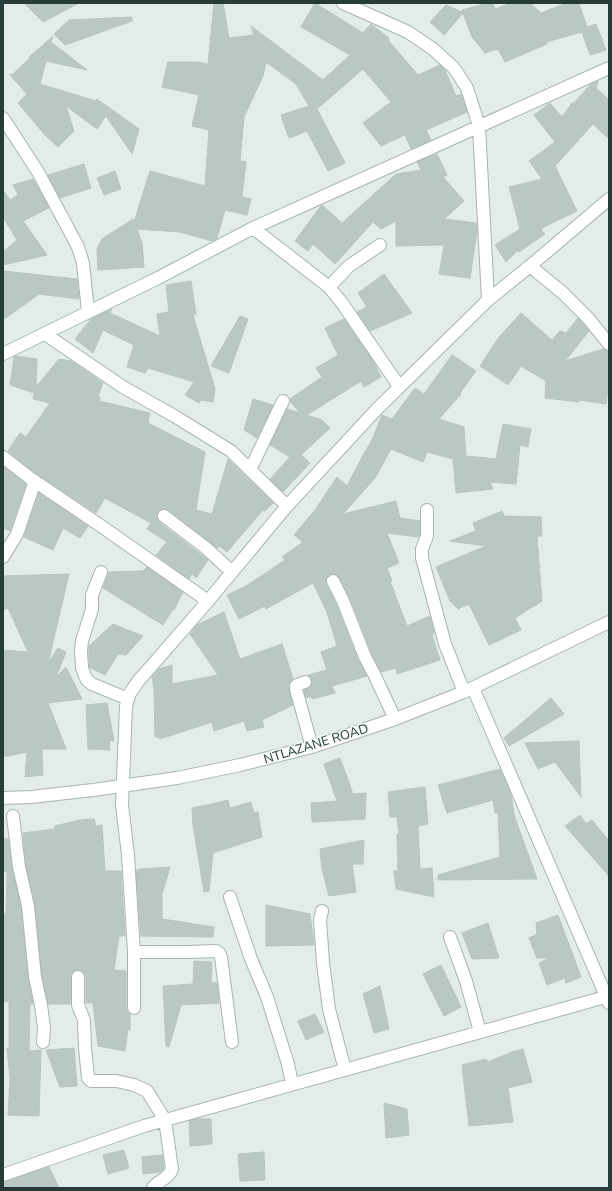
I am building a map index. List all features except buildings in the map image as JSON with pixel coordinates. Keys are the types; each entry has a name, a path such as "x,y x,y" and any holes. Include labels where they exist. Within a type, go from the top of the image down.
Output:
{"street":[{"path":"343,3 408,32 433,49 454,68 467,88 479,126 488,300"},
{"path":"3,354 158,278 253,228 609,68"},
{"path":"3,118 38,172 78,247 83,262 88,312"},
{"path":"134,1008 134,952 128,855 122,805 126,706 130,693 139,680 208,601 287,506 399,386 488,300 609,199"},
{"path":"253,228 329,287 342,303 399,386"},
{"path":"329,287 349,266 380,245"},
{"path":"530,266 564,294 588,318 609,344"},
{"path":"45,334 123,387 176,416 231,451 287,506"},
{"path":"250,470 283,401"},
{"path":"3,457 35,481 208,601"},
{"path":"3,557 17,534 35,481"},
{"path":"3,1175 144,1126 480,1032 608,998 468,690 444,644 422,558 422,549 427,536 427,510"},
{"path":"164,516 206,548 232,572"},
{"path":"101,572 92,595 92,609 82,641 82,668 87,680 92,684 128,699"},
{"path":"333,581 343,601 365,657 395,719"},
{"name":"NTLAZANE ROAD","path":"3,798 93,790 177,778 240,766 312,747 395,719 468,690 609,622"},
{"path":"305,682 297,685 296,689 312,747"},
{"path":"13,816 19,867 28,906 35,977 44,1028 43,1042"},
{"path":"230,897 251,959 267,997 288,1064 292,1084"},
{"path":"322,911 320,920 328,1002 345,1070"},
{"path":"450,936 466,981 480,1032"},
{"path":"134,952 216,951 220,953 232,1042"},
{"path":"78,977 78,1005 84,1020 88,1078 91,1081 116,1081 134,1084 147,1091 165,1120 172,1169 169,1176 156,1184 153,1188"}]}
